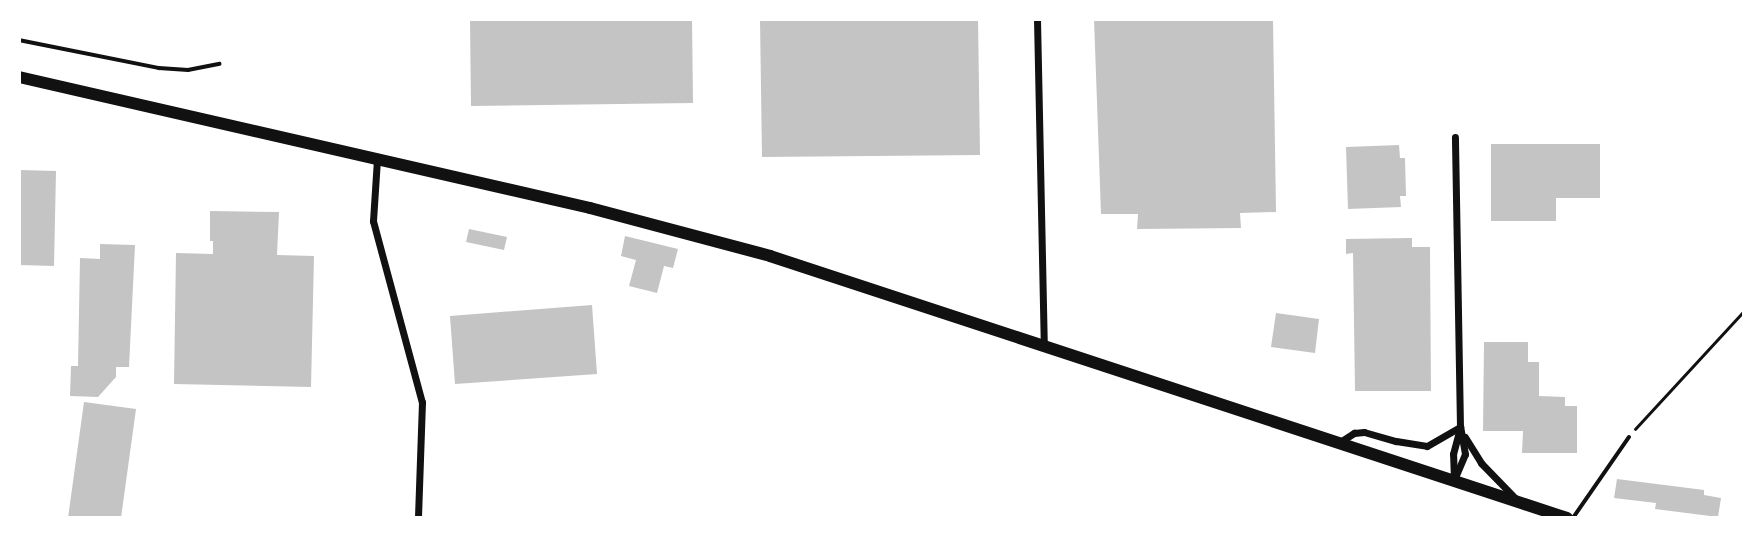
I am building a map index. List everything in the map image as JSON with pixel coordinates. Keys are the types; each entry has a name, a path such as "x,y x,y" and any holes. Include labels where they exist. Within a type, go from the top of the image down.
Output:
{"main road":[{"path":"19,77 590,208 769,256 1567,518"}],"street":[{"path":"1037,19 1044,345"},
{"path":"1454,480 1465,454 1460,427 1455,136"},
{"path":"377,159 373,221 422,402 418,518"},
{"path":"1340,442 1360,431 1427,446 1460,427"},
{"path":"1454,480 1453,454 1460,427"},
{"path":"1460,427 1481,463 1517,500"}],"lane":[{"path":"19,40 159,68 188,70 219,64"},
{"path":"1573,518 1629,437"}],"path":[{"path":"1629,437 1657,401 1744,311"}],"building":[{"path":"470,19 692,19 693,103 471,106"},
{"path":"760,19 978,19 980,155 762,157"},
{"path":"1094,19 1273,19 1276,212 1240,213 1241,228 1137,229 1138,214 1101,214"},
{"path":"1491,144 1600,144 1600,198 1556,198 1556,221 1491,221"},
{"path":"1399,145 1400,158 1405,158 1406,196 1400,196 1401,207 1348,209 1346,147"},
{"path":"19,170 56,171 54,266 19,265"},
{"path":"210,211 279,212 277,255 314,256 311,387 174,384 176,253 213,254"},
{"path":"469,229 507,237 504,250 466,242"},
{"path":"625,236 678,249 673,268 664,266 657,293 629,286 636,260 621,256"},
{"path":"1412,238 1412,247 1430,247 1431,391 1355,391 1353,253 1346,254 1346,239"},
{"path":"100,244 135,245 129,367 116,367 116,377 98,397 70,396 71,366 78,366 80,258 100,259"},
{"path":"592,305 597,374 455,384 450,316"},
{"path":"1276,313 1319,319 1315,353 1271,347"},
{"path":"1484,342 1528,342 1528,362 1539,362 1539,396 1565,397 1565,406 1577,406 1577,453 1522,453 1523,431 1483,431"},
{"path":"84,402 136,409 121,518 68,518"},
{"path":"1617,479 1704,490 1704,495 1721,498 1718,517 1655,509 1656,503 1614,498"}]}
